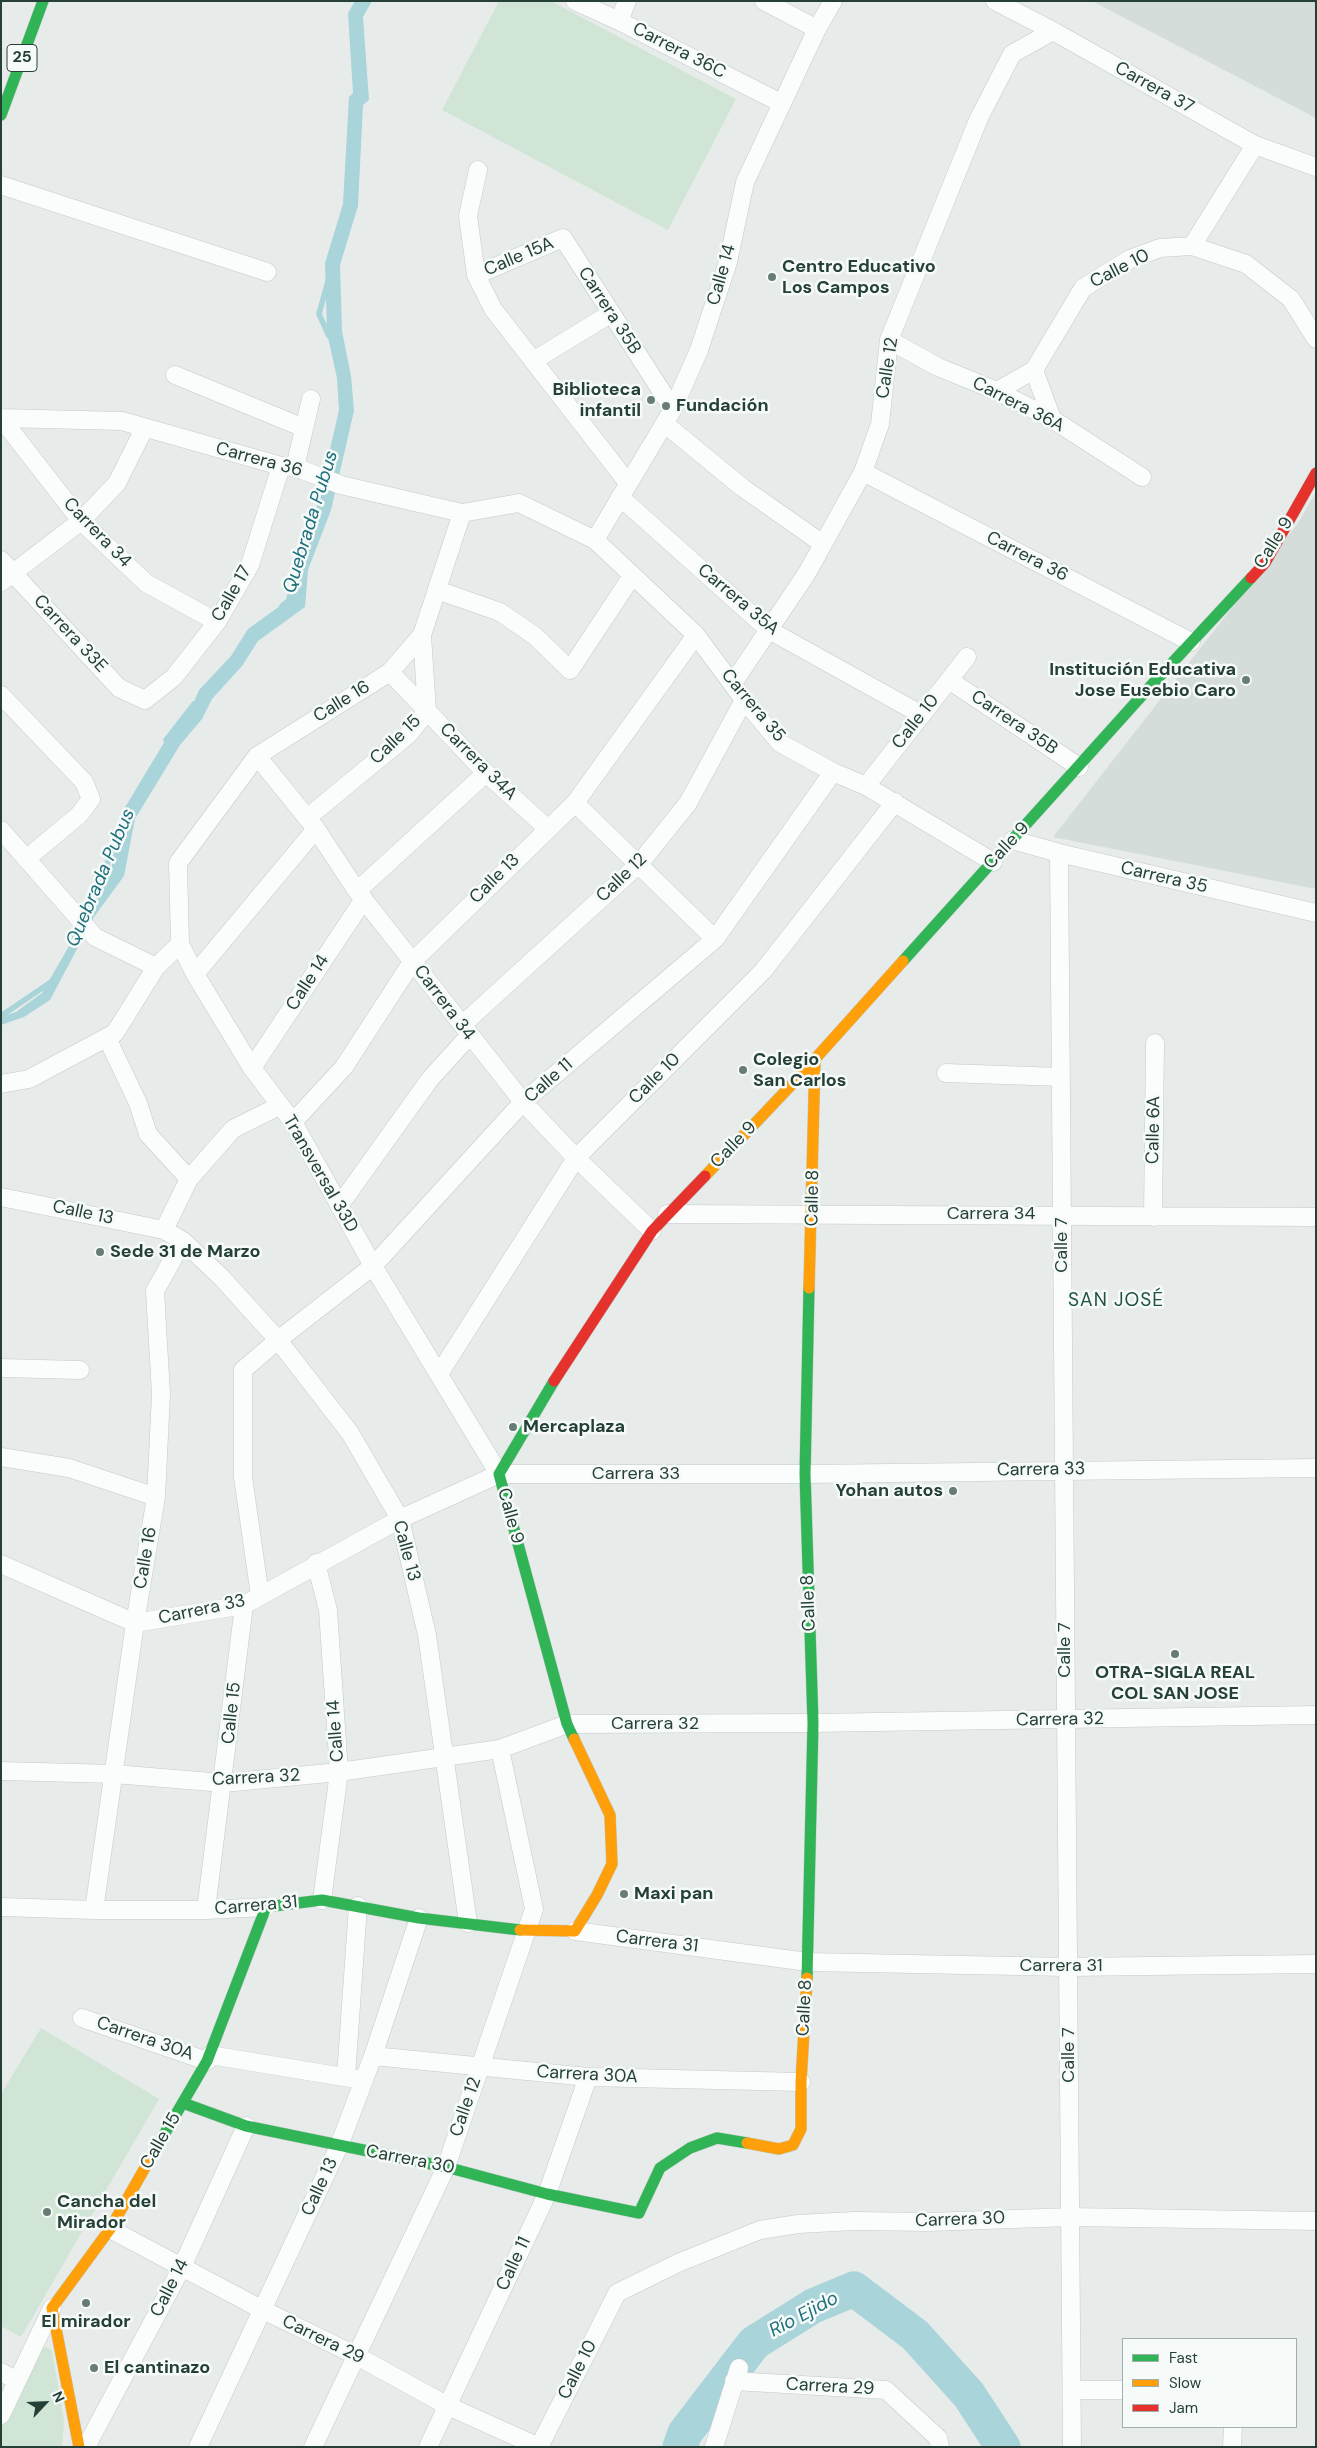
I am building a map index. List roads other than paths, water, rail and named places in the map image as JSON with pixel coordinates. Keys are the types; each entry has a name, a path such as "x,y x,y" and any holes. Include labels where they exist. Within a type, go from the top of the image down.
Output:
{"main road":[{"name":"25","path":"1,115 43,1"},
{"name":"Calle 9","path":"575,1931 597,1895 612,1864 610,1815 567,1724 499,1474 560,1372 652,1231 815,1059 1190,642 1265,563 1316,472"},
{"name":"Calle 8","path":"639,2213 660,2168 690,2148 718,2138 779,2149 793,2145 801,2129 801,2082 808,1962 814,1723 805,1474 815,1059"},
{"name":"Carrera 31","path":"266,1907 322,1900 419,1918 525,1931 575,1931"},
{"name":"Calle 15","path":"52,2308 110,2229 208,2058 266,1907"},
{"name":"Carrera 30","path":"183,2103 246,2126 446,2167 547,2194 639,2213"},
{"path":"52,2308 79,2447"}],"street":[{"name":"Carrera 36C","path":"575,1 781,102"},
{"path":"618,21 627,1"},
{"path":"764,1 817,29"},
{"name":"Calle 14","path":"595,540 669,416 699,350 728,262 745,182 781,102 833,1"},
{"name":"Carrera 37","path":"995,1 1053,31 1255,145 1316,167"},
{"name":"Calle 12","path":"733,683 807,572 863,472 880,424 889,340 979,118 1012,54 1053,31"},
{"path":"1255,145 1192,246 1246,264 1291,299 1316,339"},
{"name":"Carrera 35A","path":"478,170 468,216 476,275 493,309 533,361 624,490 769,630 922,715"},
{"path":"1,185 267,272"},
{"name":"Carrera 35B","path":"563,238 669,416 742,488 823,544"},
{"name":"Calle 15A","path":"476,275 563,238"},
{"name":"Calle 10","path":"997,391 1034,370 1083,288 1130,260 1160,248 1192,246"},
{"path":"533,361 610,314"},
{"name":"Carrera 36A","path":"889,340 938,367 997,391 1052,419 1142,476"},
{"path":"1034,370 1052,419"},
{"path":"175,375 304,428"},
{"name":"Calle 17","path":"145,700 174,677 217,622 250,565 304,428 311,399"},
{"name":"Carrera 36","path":"1,418 122,422 288,467 341,485 462,513 519,503 595,540"},
{"name":"Carrera 34","path":"1,418 80,521 146,583 217,622"},
{"path":"5,571 80,521 117,483 144,429"},
{"name":"Carrera 36","path":"863,472 1190,642"},
{"name":"Calle 16","path":"178,863 257,756 390,672 422,634 462,513"},
{"name":"Carrera 35","path":"595,540 696,635 744,700 780,743 833,772 866,786 895,802 993,862"},
{"name":"Carrera 33E","path":"5,571 119,688 145,700"},
{"path":"437,590 500,612 535,636 570,670 632,576"},
{"name":"Calle 15","path":"195,974 311,824 410,733 427,711 422,634"},
{"name":"Calle 13","path":"293,1122 344,1067 412,962 574,803 696,635"},
{"name":"Calle 10","path":"866,786 967,657"},
{"name":"Carrera 34A","path":"390,672 486,773 547,828"},
{"name":"Carrera 35B","path":"949,680 1078,767"},
{"path":"1,695 84,782 91,798 79,815 26,859"},
{"name":"Calle 12","path":"339,1206 466,1030 639,864 688,803 744,700"},
{"name":"Carrera 34","path":"257,756 311,824 360,895 523,1102 576,1158 652,1231"},
{"name":"Calle 11","path":"260,1596 243,1477 242,1370 373,1266 523,1102 715,939 833,772"},
{"name":"Calle 14","path":"252,1068 360,895 486,773"},
{"name":"Calle 10","path":"439,1374 576,1158 763,971 895,802"},
{"path":"574,803 715,939"},
{"path":"1,830 95,937 156,967"},
{"name":"Carrera 35","path":"1013,840 1059,853 1316,913"},
{"name":"Calle 7","path":"1059,853 1072,2447"},
{"name":"Transversal 33D","path":"178,863 180,944 195,974 252,1068 293,1122 373,1266 499,1474"},
{"path":"1,1084 29,1079 114,1033 156,967 180,944"},
{"path":"107,1038 138,1103 148,1134 189,1179"},
{"name":"Calle 6A","path":"1153,1217 1155,1043"},
{"path":"946,1073 1061,1077"},
{"path":"164,1230 189,1179 233,1129 279,1106"},
{"name":"Calle 13","path":"1,1196 164,1230 183,1241 222,1278 278,1340 350,1433 400,1519 427,1635 468,1923"},
{"name":"Carrera 34","path":"667,1214 1062,1214 1153,1217 1316,1217"},
{"name":"Calle 16","path":"94,1910 135,1623 156,1497 161,1394 155,1291 183,1241"},
{"path":"1,1368 80,1370"},
{"path":"1,1457 68,1468 156,1497"},
{"name":"Carrera 33","path":"1,1564 135,1623 244,1604 316,1563 400,1519 499,1474 805,1474 1316,1468"},
{"name":"Calle 14","path":"316,1563 328,1610 339,1772 322,1900"},
{"name":"Calle 15","path":"206,1910 224,1783 244,1604"},
{"name":"Carrera 32","path":"1,1771 114,1774 224,1783 339,1772 500,1749 567,1724 814,1723 1316,1716"},
{"name":"Calle 12","path":"313,2447 355,2355 446,2167 534,1909 500,1749"},
{"path":"346,2076 358,1906"},
{"name":"Carrera 31","path":"1,1907 94,1910 206,1910 266,1907"},
{"name":"Calle 13","path":"198,2447 339,2146 373,2056 419,1918"},
{"name":"Carrera 31","path":"575,1931 808,1962 1068,1967 1316,1964"},
{"name":"Carrera 30A","path":"82,2018 208,2058 346,2076 363,2081"},
{"name":"Carrera 30A","path":"373,2056 480,2068 588,2077 801,2082"},
{"name":"Calle 11","path":"428,2447 547,2194 588,2077"},
{"name":"Calle 14","path":"86,2447 182,2267 246,2126"},
{"name":"Carrera 30","path":"618,2293 678,2263 760,2230 798,2224 854,2221 928,2222 1070,2217 1316,2221"},
{"name":"Carrera 29","path":"110,2229 263,2310 355,2355 448,2406 539,2447"},
{"name":"Calle 10","path":"539,2447 618,2293"},
{"name":"Calle 15","path":"1,2415 52,2308"},
{"path":"1,2372 17,2381"},
{"name":"Carrera 29","path":"714,2447 736,2374 886,2390 939,2443"},
{"path":"1072,2390 1122,2390"},
{"path":"1232,2447 1233,2428"}],"water":[{"path":"355,1 372,1 363,17 369,100 363,105 358,206 340,265 342,331 351,376 354,411 331,510 308,570 305,607 258,641 242,666 212,699 202,719 180,745 135,819 124,876 94,917 50,1000 24,1017 1,1025 1,1017 16,1012 42,993 69,946 78,919 111,870 121,814 168,736 190,711 199,690 231,656 248,629 291,598 294,566 317,506 339,410 337,378 327,333 325,263 343,204 349,97 353,93 348,13"}],"waterway":[{"name":"Quebrada Pubus","path":"328,281 319,314 329,336"},
{"name":"Quebrada Pubus","path":"282,606 288,601 294,584"},
{"name":"Quebrada Pubus","path":"166,740 194,704"},
{"name":"Quebrada Pubus","path":"95,897 122,823"},
{"name":"Quebrada Pubus","path":"1,1016 51,982"},
{"name":"Río Ejido","path":"680,2447 685,2433 754,2343 813,2306 854,2289 915,2335 969,2395 1003,2447"}],"place":[{"name":"Centro Educativo Los Campos","path":"772,277"},
{"name":"Biblioteca infantil","path":"651,400"},
{"name":"Fundación","path":"666,406"},
{"name":"Institución Educativa Jose Eusebio Caro","path":"1246,680"},
{"name":"Colegio San Carlos","path":"743,1070"},
{"name":"Sede 31 de Marzo","path":"100,1252"},
{"name":"Mercaplaza","path":"513,1427"},
{"name":"Yohan autos","path":"953,1491"},
{"name":"OTRA-SIGLA REAL COL SAN JOSE","path":"1175,1654"},
{"name":"Maxi pan","path":"624,1894"},
{"name":"Cancha del Mirador","path":"47,2212"},
{"name":"El mirador","path":"86,2303"},
{"name":"El cantinazo","path":"94,2368"}],"district":[{"name":"SAN JOSÉ","path":"1116,1301"}]}
